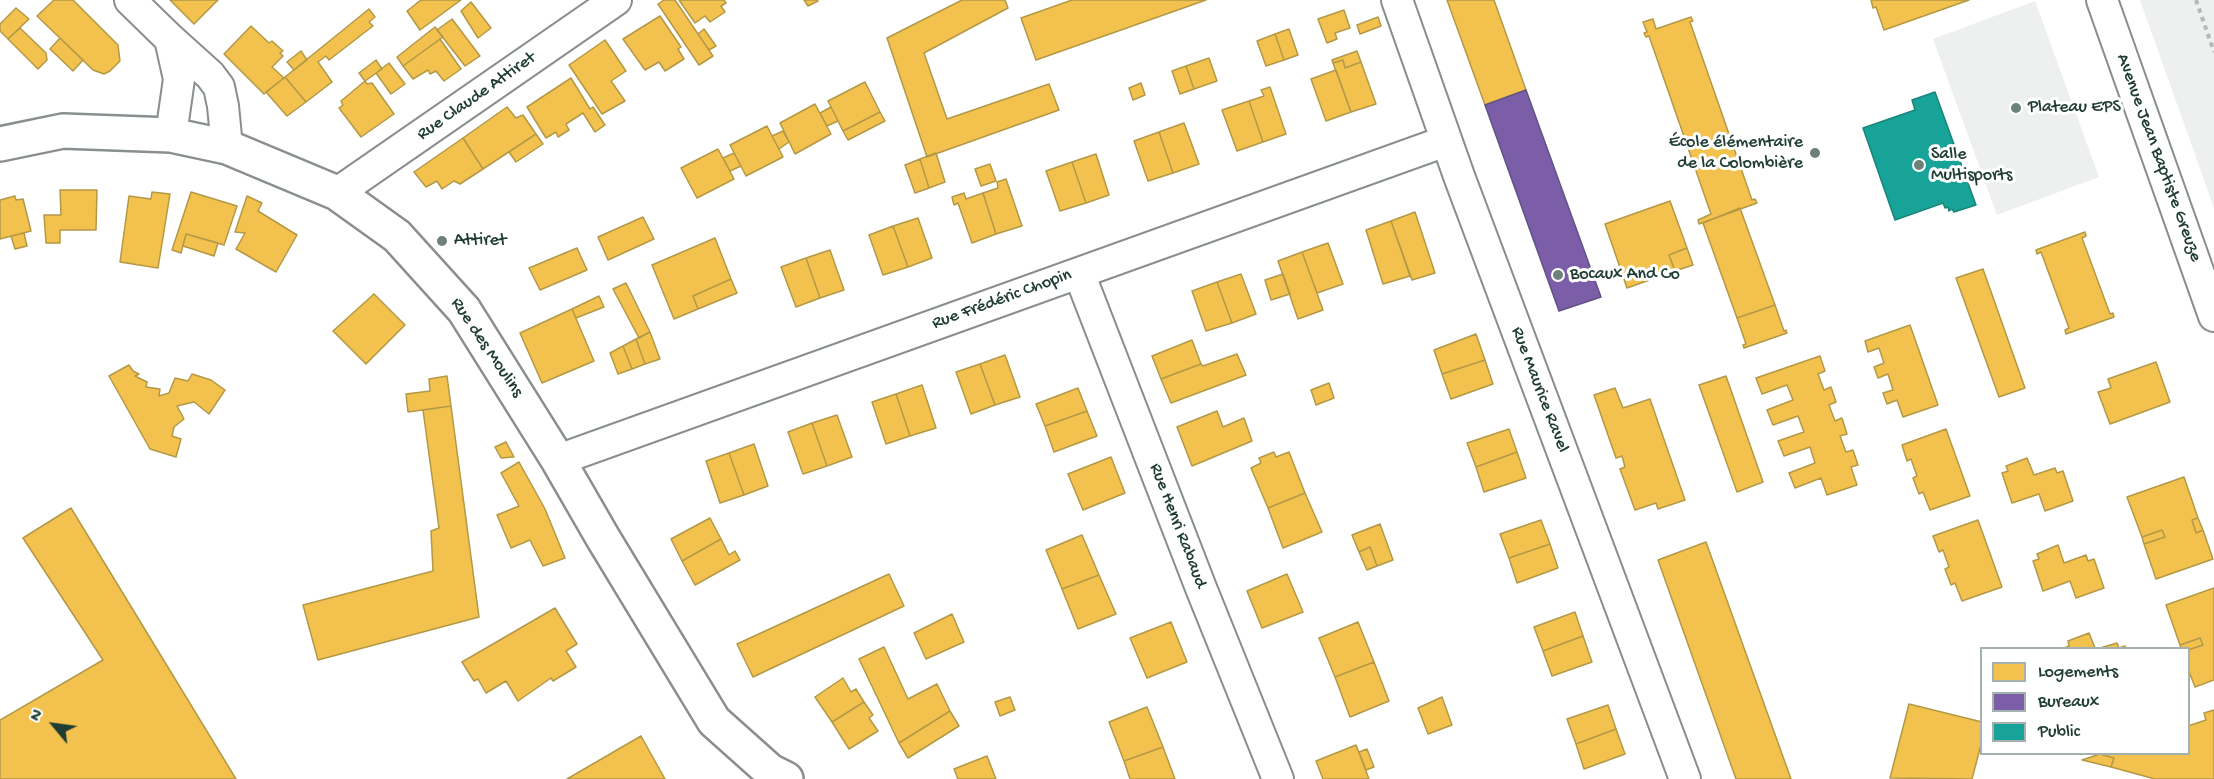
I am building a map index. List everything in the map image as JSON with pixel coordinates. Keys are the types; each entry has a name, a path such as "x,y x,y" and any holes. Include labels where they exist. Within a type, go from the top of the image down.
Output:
{"street":[{"path":"130,0 210,75 219,87 227,147"},
{"name":"Rue Claude Attiret","path":"337,193 616,0"},
{"name":"Rue Maurice Ravel","path":"1397,0 1446,141 1685,779"},
{"name":"Avenue Jean Baptiste Greuze","path":"2102,0 2214,316"},
{"path":"170,39 179,79 171,135"},
{"name":"Rue des Moulins","path":"0,144 63,131 171,135 227,147 337,193 397,236 464,310 558,460 714,721 770,771 786,779"},
{"name":"Rue Frédéric Chopin","path":"558,460 1446,141"},
{"name":"Rue Henri Rabaud","path":"1079,273 1278,779"}],"path":[{"path":"2196,0 2214,52"}],"shaded area":[{"path":"2140,0 2214,0 2214,208"},
{"name":"Plateau EPS","path":"2035,1 2099,177 1997,215 1933,39"}],"building: Logements":[{"path":"54,0 73,0 118,45 120,61 110,71 104,74 93,70 37,16"},
{"path":"170,0 218,0 194,24"},
{"path":"421,0 461,0 420,30 407,11"},
{"path":"664,0 675,0 713,56 699,65 658,4"},
{"path":"679,0 724,0 726,3 721,6 725,12 710,22 705,16 695,23"},
{"path":"804,0 817,0 818,1 808,6"},
{"path":"962,0 1005,0 1008,8 924,53 947,119 1049,84 1059,110 927,157 887,38"},
{"path":"1072,0 1206,0 1036,60 1021,18"},
{"path":"1447,0 1494,0 1526,90 1485,105"},
{"path":"1871,0 1969,0 1884,30 1876,7 1873,8"},
{"path":"471,2 491,28 478,38 461,11"},
{"path":"16,8 29,19 8,39 0,31 0,24"},
{"path":"369,9 375,17 369,22 373,26 329,60 326,56 318,62 332,82 306,102 285,77"},
{"path":"1344,10 1350,28 1335,33 1337,39 1327,43 1318,19"},
{"path":"660,16 681,47 678,49 684,59 665,71 659,62 645,70 623,39"},
{"path":"1378,17 1381,26 1360,34 1357,25"},
{"path":"1691,17 1693,21 1690,22 1752,200 1755,199 1757,203 1699,224 1698,220 1711,214 1649,36 1646,37 1644,33 1647,32 1643,22 1653,19 1656,29"},
{"path":"452,19 480,56 465,66 437,30"},
{"path":"251,26 269,43 272,41 283,51 280,53 283,56 272,67 284,78 264,94 224,54"},
{"path":"435,27 443,37 403,66 397,57"},
{"path":"20,28 46,53 47,60 38,69 8,39"},
{"path":"704,29 716,46 709,50 698,34"},
{"path":"1289,29 1298,55 1284,60 1275,34"},
{"path":"1275,34 1284,60 1266,66 1257,41"},
{"path":"60,38 83,60 73,71 50,49"},
{"path":"440,39 461,69 444,81 436,71 430,74 428,70 413,79 403,66"},
{"path":"605,40 626,71 611,81 625,101 602,114 569,65"},
{"path":"301,51 307,60 294,70 287,62"},
{"path":"1357,51 1361,62 1345,68 1343,60 1333,63 1332,60"},
{"path":"1209,58 1217,81 1194,89 1186,66"},
{"path":"376,60 382,69 365,81 359,73"},
{"path":"1343,60 1345,68 1361,62 1376,104 1351,112 1333,63"},
{"path":"389,63 405,84 391,94 376,73"},
{"path":"1186,66 1194,89 1180,94 1172,71"},
{"path":"1336,70 1351,112 1326,121 1311,79"},
{"path":"285,77 306,102 287,116 266,92"},
{"path":"571,78 590,109 593,107 605,125 595,132 583,113 566,124 569,130 558,137 556,132 546,138 527,107"},
{"path":"365,81 367,84 372,83 394,114 361,137 339,108 343,105 341,101"},
{"path":"865,82 880,112 843,131 828,101"},
{"path":"1141,83 1145,95 1133,100 1129,88"},
{"path":"1270,87 1286,134 1263,142 1249,101 1264,96 1261,90"},
{"path":"1249,101 1263,142 1237,151 1222,110"},
{"path":"815,104 831,134 795,154 780,123"},
{"path":"507,107 516,118 523,115 536,134 483,169 463,138"},
{"path":"831,107 838,121 827,126 820,113"},
{"path":"880,112 885,121 848,140 843,131"},
{"path":"1184,123 1199,164 1173,173 1159,132"},
{"path":"767,126 783,157 746,176 730,145"},
{"path":"783,131 789,142 779,149 772,136"},
{"path":"1159,132 1173,173 1148,181 1134,141"},
{"path":"536,134 543,144 516,162 509,152"},
{"path":"463,138 483,169 460,184 454,181 442,189 437,181 426,187 414,172"},
{"path":"718,149 734,179 697,198 681,168"},
{"path":"734,153 741,166 730,171 723,158"},
{"path":"936,153 945,182 929,188 920,159"},
{"path":"1096,154 1109,195 1086,203 1072,162"},
{"path":"920,159 929,188 915,193 905,165"},
{"path":"1072,162 1086,203 1060,211 1046,171"},
{"path":"990,164 996,181 981,186 975,169"},
{"path":"1006,179 1022,226 996,234 983,193 998,188 997,182"},
{"path":"60,190 97,190 96,230 60,230 60,243 46,243 44,215 61,215"},
{"path":"152,192 170,194 158,268 120,262 129,196 151,199"},
{"path":"191,192 237,206 224,245 186,234 181,253 172,250"},
{"path":"964,193 966,199 983,193 996,234 972,243 958,203 954,205 952,197"},
{"path":"15,196 16,200 23,199 31,231 0,239 0,200"},
{"path":"247,196 262,203 258,211 297,235 276,272 236,249 245,233 235,232"},
{"path":"1670,201 1687,248 1669,255 1675,271 1627,288 1605,224"},
{"path":"1740,208 1775,305 1737,318 1703,223"},
{"path":"1415,212 1435,273 1412,280 1391,221"},
{"path":"643,217 654,239 608,260 598,237"},
{"path":"918,218 932,258 908,267 893,226"},
{"path":"1391,221 1410,276 1383,284 1366,230"},
{"path":"893,226 908,267 883,275 869,235"},
{"path":"2085,232 2086,236 2082,238 2110,314 2113,313 2114,317 2066,334 2065,330 2069,328 2041,252 2037,254 2036,250"},
{"path":"24,233 27,246 15,249 11,236"},
{"path":"186,234 218,243 214,256 183,246"},
{"path":"715,238 731,279 693,296 698,309 674,319 652,265"},
{"path":"1328,243 1343,284 1317,293 1302,252"},
{"path":"577,248 587,270 540,290 529,268"},
{"path":"1687,248 1693,265 1675,271 1669,255"},
{"path":"830,250 844,290 820,298 806,258"},
{"path":"1302,252 1323,310 1298,319 1278,261"},
{"path":"806,258 820,298 796,307 781,267"},
{"path":"1983,269 2025,388 1999,397 1956,278"},
{"path":"1241,274 1256,314 1232,323 1217,282"},
{"path":"1283,274 1290,294 1271,300 1265,280"},
{"path":"731,279 737,293 698,309 693,296"},
{"path":"1217,282 1232,323 1206,331 1192,291"},
{"path":"626,283 650,332 639,338 613,289"},
{"path":"374,294 405,325 366,364 333,331"},
{"path":"599,296 604,307 576,318 572,309"},
{"path":"1775,305 1784,331 1786,330 1787,333 1744,348 1743,345 1746,344 1737,318"},
{"path":"572,309 594,361 542,383 520,333"},
{"path":"1910,325 1938,405 1903,417 1897,400 1887,404 1883,393 1893,390 1888,374 1878,378 1874,367 1884,363 1879,348 1868,352 1865,341"},
{"path":"650,332 660,359 645,364 636,339"},
{"path":"1476,334 1485,360 1442,374 1434,350"},
{"path":"636,339 645,364 632,369 623,346"},
{"path":"1192,340 1201,364 1161,379 1152,356"},
{"path":"623,346 632,369 618,374 610,353"},
{"path":"1237,354 1246,375 1171,403 1161,379"},
{"path":"1005,355 1020,397 995,405 980,364"},
{"path":"1820,356 1825,371 1818,374 1824,390 1831,387 1836,402 1829,405 1835,421 1842,418 1847,434 1840,436 1846,452 1853,450 1858,465 1851,467 1857,485 1827,495 1821,478 1795,488 1789,473 1815,463 1810,447 1784,456 1778,441 1804,432 1798,416 1773,425 1767,410 1793,400 1787,385 1762,394 1756,378"},
{"path":"1485,360 1493,384 1451,399 1442,374"},
{"path":"2156,362 2170,402 2110,424 2098,392 2111,388 2108,379"},
{"path":"980,364 995,405 971,414 956,372"},
{"path":"129,365 139,374 135,376 147,382 146,387 160,389 159,396 169,393 175,378 188,381 192,374 211,380 225,390 209,414 194,402 177,406 184,419 174,427 172,436 181,439 176,457 150,449 109,376"},
{"path":"447,376 451,406 408,412 406,394 430,391 429,379"},
{"path":"1726,376 1763,482 1737,492 1699,385"},
{"path":"1329,383 1334,398 1316,405 1311,390"},
{"path":"922,385 936,428 910,436 896,394"},
{"path":"1078,388 1087,411 1045,426 1036,404"},
{"path":"1615,388 1623,408 1650,399 1685,500 1658,509 1656,503 1635,510 1620,469 1625,467 1622,456 1616,458 1594,395"},
{"path":"896,394 910,436 886,444 872,402"},
{"path":"451,406 479,617 318,660 303,605 433,571 431,531 439,528 423,410"},
{"path":"1087,411 1097,436 1054,452 1045,426"},
{"path":"1217,411 1223,427 1244,418 1252,441 1192,466 1177,427"},
{"path":"837,415 852,457 827,466 812,423"},
{"path":"812,423 827,466 803,474 788,432"},
{"path":"1509,429 1517,452 1476,467 1467,443"},
{"path":"1946,429 1970,496 1930,510 1923,492 1919,494 1913,478 1917,476 1911,459 1907,461 1902,445"},
{"path":"506,442 514,457 501,458 495,447"},
{"path":"754,444 768,486 744,495 729,453"},
{"path":"1274,452 1276,457 1289,452 1305,493 1268,508 1251,468 1261,463 1259,458"},
{"path":"1517,452 1526,478 1484,492 1476,467"},
{"path":"729,453 744,495 720,503 706,461"},
{"path":"1111,457 1125,493 1083,510 1068,474"},
{"path":"2027,458 2034,475 2055,468 2057,473 2063,471 2073,501 2045,511 2039,494 2012,503 2002,473 2008,471 2006,466"},
{"path":"519,462 545,509 565,558 543,566 530,540 511,548 497,515 519,506 501,473"},
{"path":"2184,477 2198,518 2192,520 2196,533 2203,530 2213,559 2156,579 2144,544 2165,537 2162,530 2142,537 2127,497"},
{"path":"1305,493 1322,532 1283,548 1268,508"},
{"path":"71,508 236,779 0,779 0,720 103,660 23,538"},
{"path":"710,518 721,539 682,561 671,539"},
{"path":"2198,518 2203,530 2196,533 2192,520"},
{"path":"1541,520 1550,544 1509,558 1500,534"},
{"path":"1978,520 2002,587 1962,601 1955,583 1951,585 1945,569 1949,567 1943,550 1939,552 1933,536"},
{"path":"1380,524 1393,560 1377,566 1370,547 1359,552 1352,535"},
{"path":"2162,530 2165,537 2144,544 2142,537"},
{"path":"1082,535 1099,575 1062,589 1046,550"},
{"path":"721,539 729,555 735,551 740,560 695,585 682,561"},
{"path":"1706,542 1791,779 1736,779 1658,560"},
{"path":"1550,544 1558,568 1517,583 1509,558"},
{"path":"2058,545 2064,563 2086,555 2088,561 2094,559 2104,588 2076,598 2070,581 2043,591 2033,561 2039,559 2037,554"},
{"path":"1370,547 1377,566 1367,570 1359,552"},
{"path":"889,574 904,606 753,677 737,644"},
{"path":"1287,574 1303,612 1262,628 1247,591"},
{"path":"1099,575 1116,614 1078,629 1062,589"},
{"path":"2214,588 2214,680 2195,687 2190,674 2190,649 2203,645 2200,638 2180,645 2166,605"},
{"path":"555,608 577,644 566,651 576,667 553,681 551,678 518,701 506,681 486,693 478,679 474,681 462,662"},
{"path":"1575,612 1583,636 1543,651 1534,627"},
{"path":"952,614 964,642 926,659 914,633"},
{"path":"1171,622 1187,662 1147,678 1130,638"},
{"path":"1358,622 1374,662 1335,677 1319,638"},
{"path":"2089,633 2095,647 2066,647 2069,646 2068,641"},
{"path":"1583,636 1592,662 1552,676 1543,651"},
{"path":"2200,638 2203,645 2190,649 2190,647 2181,647 2180,645"},
{"path":"2117,643 2119,647 2103,647"},
{"path":"884,647 908,699 937,684 950,711 899,743 859,659"},
{"path":"1374,662 1389,701 1350,717 1335,677"},
{"path":"843,678 851,692 856,689 864,702 832,722 815,697"},
{"path":"1010,697 1015,710 1000,716 995,702"},
{"path":"1442,697 1452,725 1428,734 1418,708"},
{"path":"864,702 873,715 869,718 878,731 849,749 832,722"},
{"path":"1909,704 1980,722 1980,749 1972,779 1890,778"},
{"path":"1608,705 1616,729 1576,744 1567,719"},
{"path":"1147,707 1163,747 1124,761 1109,722"},
{"path":"2214,710 2214,779 2155,779 2111,767 2114,758 2104,755 2190,755 2190,725 2206,720 2204,713"},
{"path":"950,711 959,726 908,758 899,743"},
{"path":"1616,729 1625,754 1584,769 1576,744"},
{"path":"641,736 665,779 567,779"},
{"path":"1356,745 1369,779 1323,779 1316,761"},
{"path":"1163,747 1175,779 1130,779 1124,761"},
{"path":"1367,749 1374,767 1366,770 1359,752"},
{"path":"2097,755 2114,758 2111,767 2082,760"},
{"path":"987,756 996,779 958,779 954,769"}],"building: Bureaux":[{"path":"1526,90 1601,297 1559,311 1485,105"}],"building: Public":[{"name":"Salle Multisports","path":"1935,92 1976,205 1954,212 1952,209 1949,211 1948,207 1945,208 1943,203 1895,220 1863,128 1915,110 1912,100"}],"place":[{"name":"Plateau EPS","path":"2016,108"},
{"name":"École élémentaire de la Colombière","path":"1815,153"},
{"name":"Salle Multisports","path":"1919,165"},
{"name":"Attiret","path":"442,241"},
{"name":"Bocaux And Co","path":"1558,275"}]}
